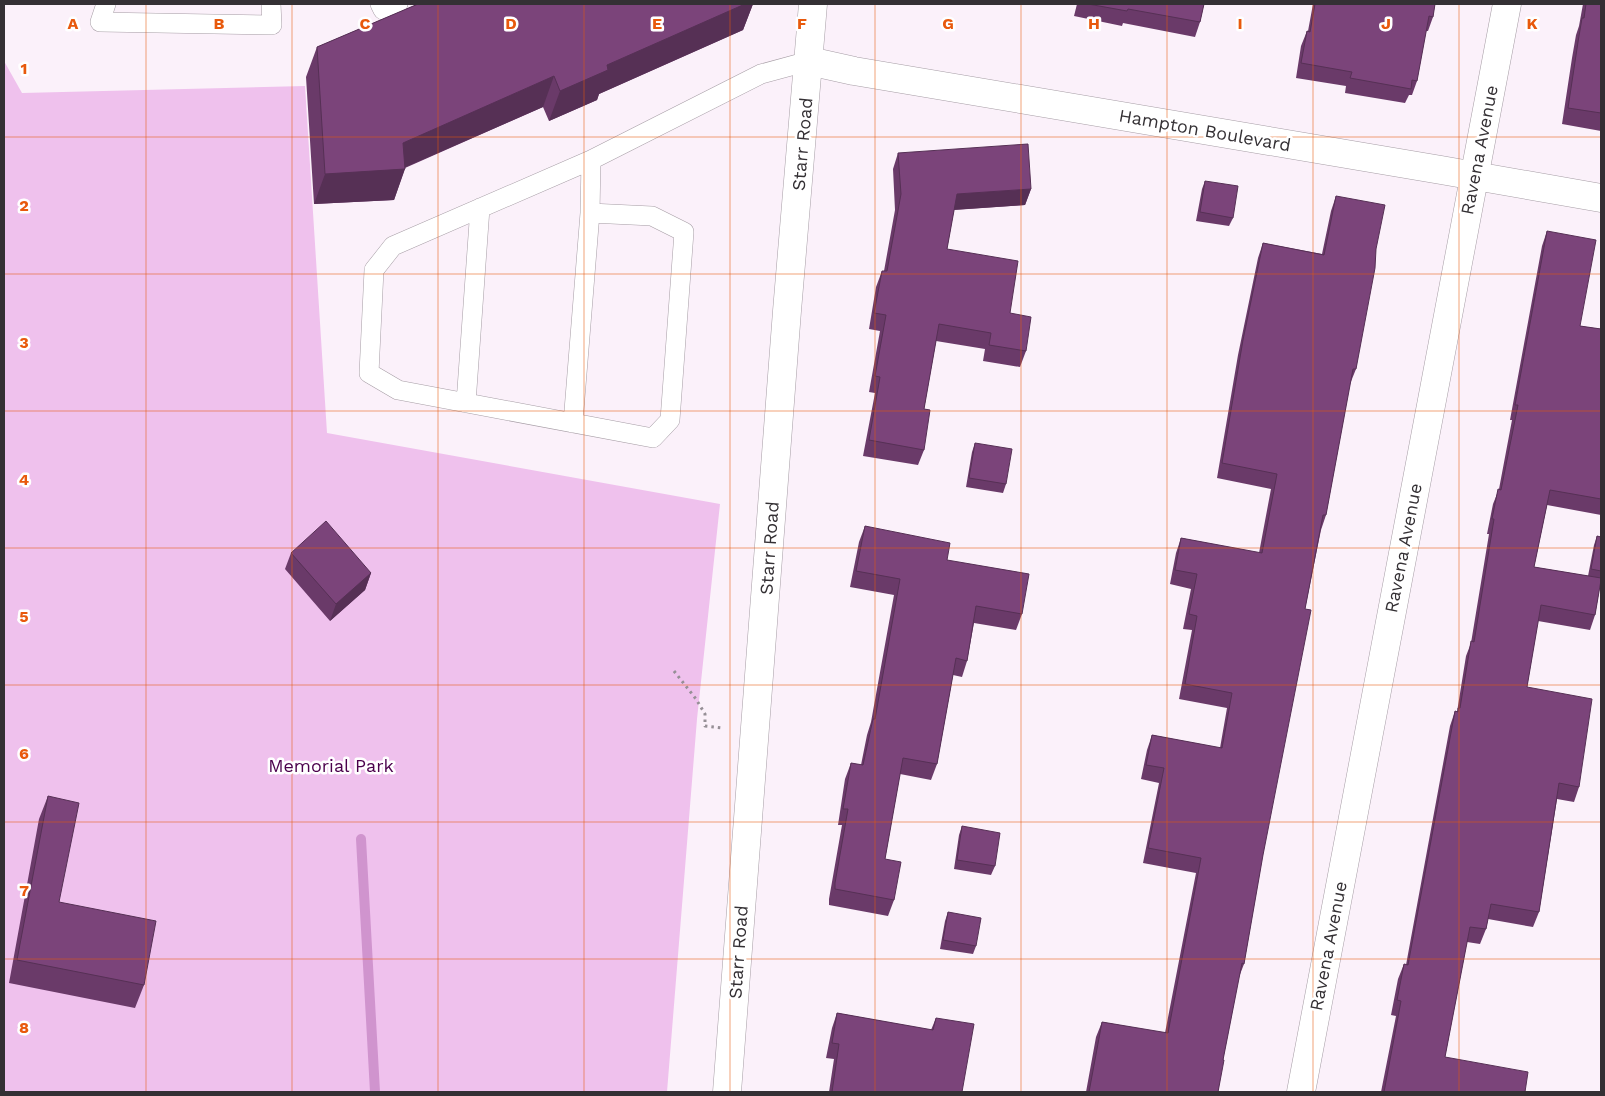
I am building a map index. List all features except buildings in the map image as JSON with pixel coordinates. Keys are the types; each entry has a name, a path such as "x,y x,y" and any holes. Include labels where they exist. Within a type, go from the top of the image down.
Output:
{"street":[{"name":"Starr Road","path":"727,1092 787,311 813,4"},
{"name":"Ravena Avenue","path":"1301,1092 1506,4"},
{"name":"Hampton Boulevard","path":"809,61 854,71 1601,198"}],"lane":[{"path":"106,4 100,22 272,24 271,4"},
{"path":"380,4 383,10 398,4"},
{"path":"590,213 652,216 684,232 670,420 653,438 398,390 369,373 374,270 393,246 591,160 761,74 809,61"},
{"path":"573,423 590,213 591,160"},
{"path":"466,403 480,208"}],"path":[{"path":"674,671 705,714 705,726 755,732"}],"green space":[{"name":"Memorial Park","path":"4,61 22,93 305,86 327,433 720,504 697,719 667,1092 4,1092"}],"waterway":[{"path":"361,839 375,1092"}]}
